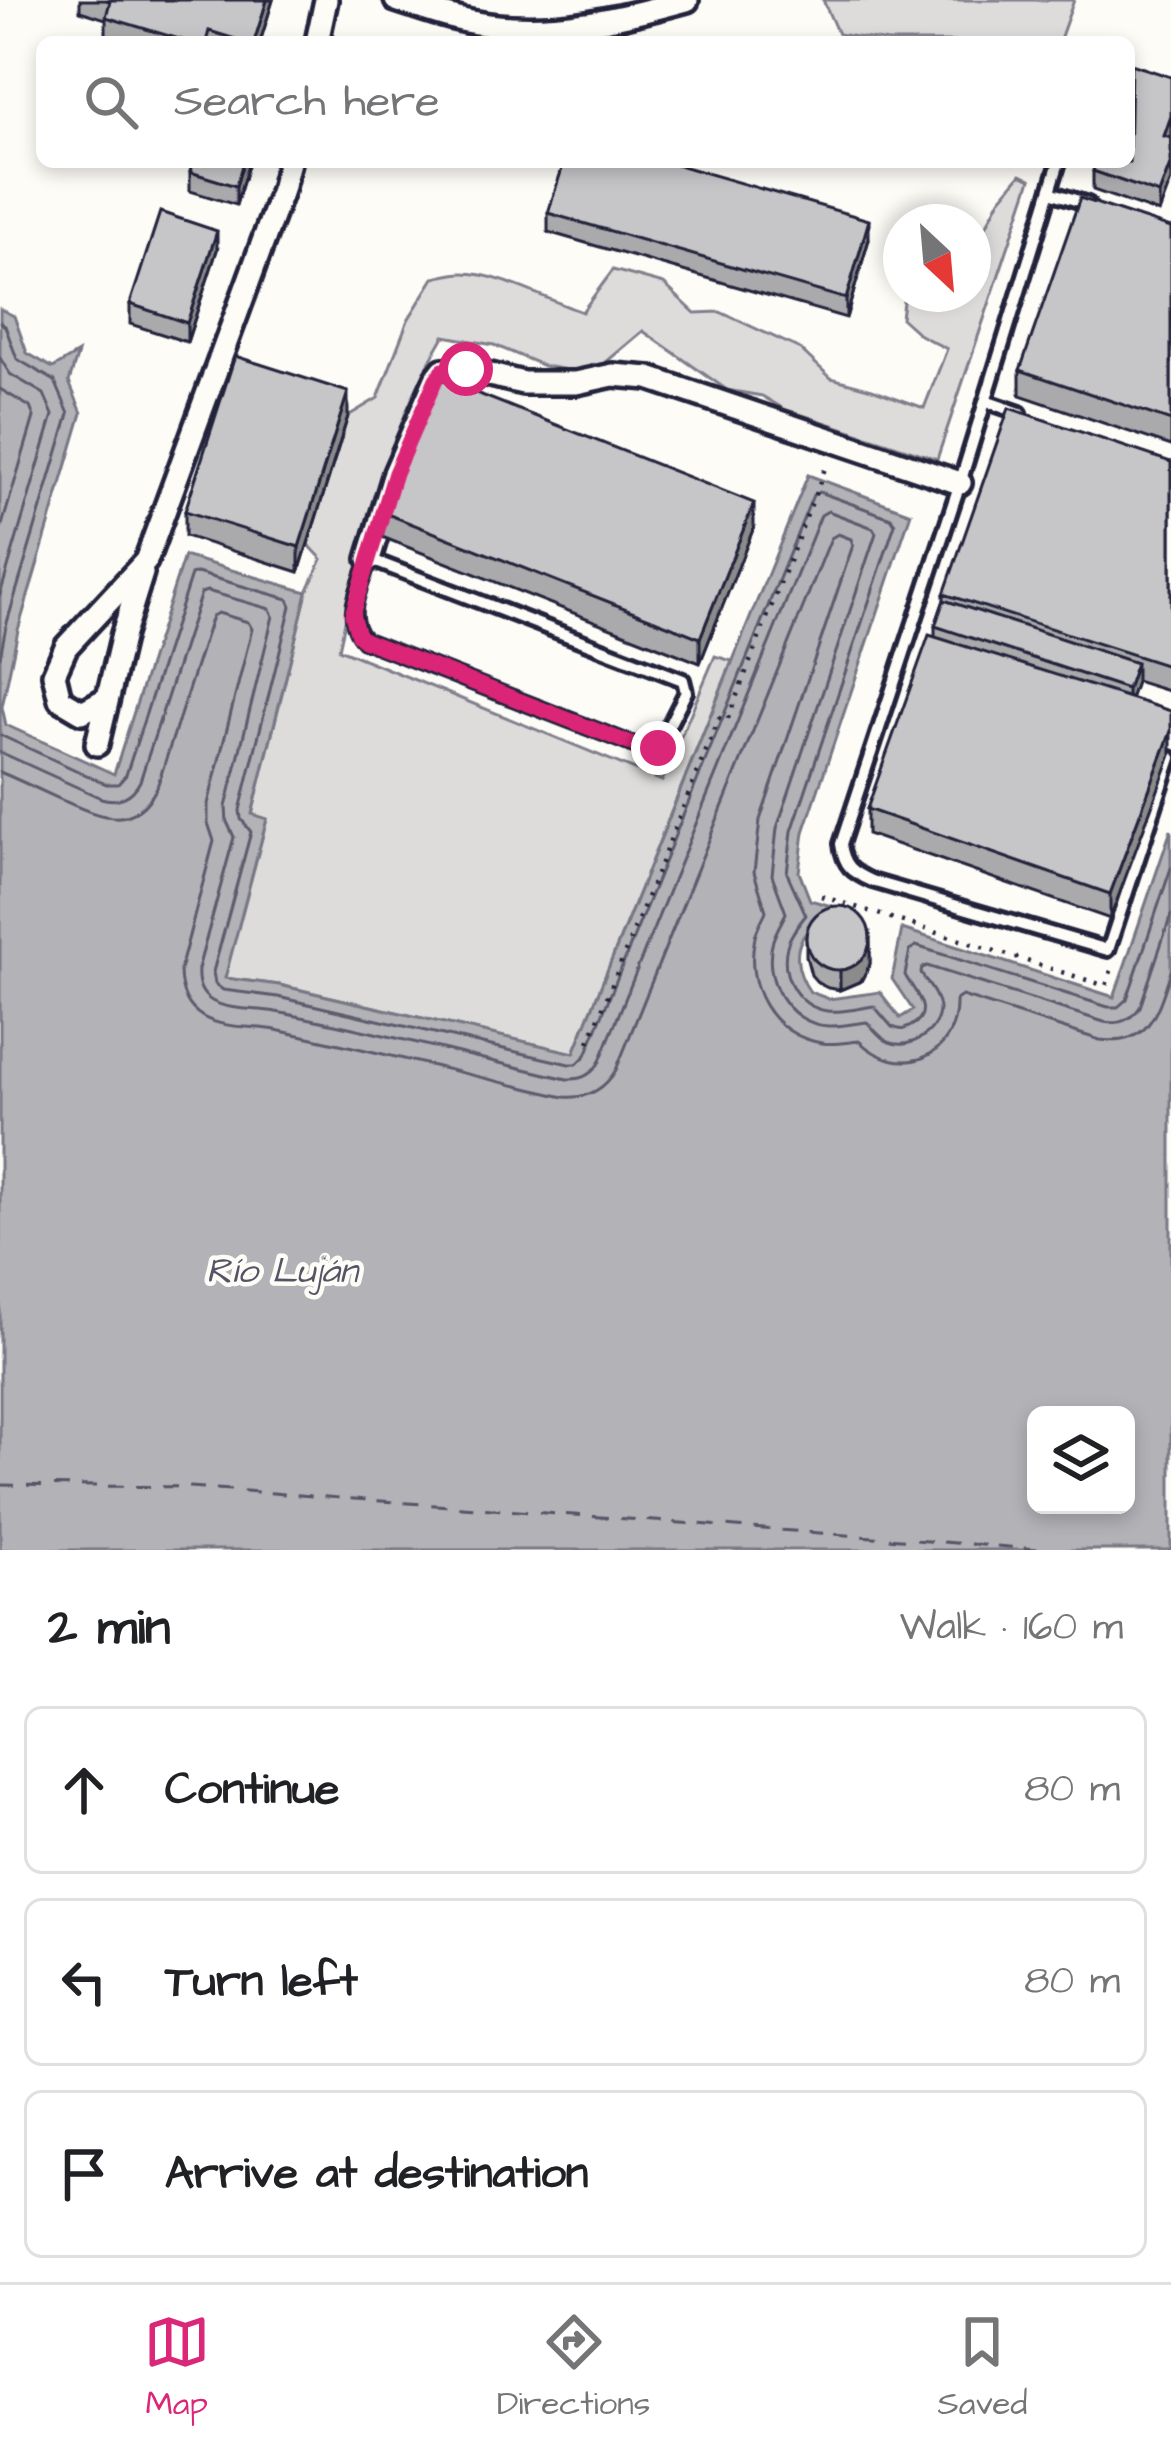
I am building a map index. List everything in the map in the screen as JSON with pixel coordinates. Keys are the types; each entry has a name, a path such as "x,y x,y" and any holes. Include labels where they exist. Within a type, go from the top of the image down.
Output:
{"street":[{"path":"317,36 326,0"},
{"path":"396,0 475,23 544,29 617,19 687,0"},
{"path":"98,744 106,699 146,562 288,168"},
{"path":"369,559 395,473 443,370 466,369 523,383 576,383 613,375 649,378 960,483"},
{"path":"106,699 82,712 60,699 54,674 66,647 146,562"}],"lane":[{"path":"1057,168 841,844 844,861 872,880 1108,950 1171,758"},
{"path":"1050,192 1110,211"},
{"path":"985,401 1026,415"},
{"path":"369,559 683,680 686,692 658,748 644,749 364,640 352,615 369,559"}],"path":[{"path":"589,1042 719,718 727,721 826,466"}],"shaded area":[{"path":"823,0 1074,0 1061,36 838,34"},
{"path":"1021,174 1031,179 991,298 991,217"},
{"path":"613,270 664,284 695,313 720,312 800,349 831,378 924,408 947,349 901,318 902,312 986,312 937,459 784,409 762,396 727,390 643,331 592,374 544,366 494,345 444,336 392,448 339,649 662,781 715,656 732,661 574,1053 280,985 224,978 267,819 252,815 307,592 322,559 308,544 348,416 378,398 408,320 434,278 463,273 491,277 582,312"}],"water":[{"name":"Río Luján","path":"0,309 14,316 27,353 53,368 78,353 69,382 82,413 18,630 2,707 6,725 114,774 184,556 307,592 252,814 267,819 225,978 279,985 574,1053 808,475 911,513 804,832 799,872 810,900 832,906 800,942 801,976 810,992 829,999 880,992 900,1018 913,1010 892,979 902,929 1114,997 1171,830 1171,1550 0,1550"}],"building":[{"path":"106,0 267,0 256,36 209,31 208,36 169,36 106,17 110,1"},
{"path":"1135,65 1171,77 1171,116 1164,136 1171,138 1171,162 1159,194 1093,171 1135,168"},
{"path":"191,168 241,168 236,186 190,172"},
{"path":"562,168 689,168 869,220 846,299 548,213"},
{"path":"1080,198 1171,228 1171,421 1020,370"},
{"path":"160,212 217,231 187,323 130,304"},
{"path":"235,356 348,392 299,547 185,511"},
{"path":"436,377 754,503 700,638 382,512"},
{"path":"1009,408 1171,462 1171,667 944,594"},
{"path":"944,600 1136,663 1127,689 935,626"},
{"path":"929,635 1171,711 1171,731 1110,894 867,809"},
{"path":"838,906 861,915 870,938 861,961 838,970 815,961 806,938 815,915"}],"ferry route":[{"path":"0,1485 190,1487 1051,1550"}],"route":[{"path":"466,369 443,370 436,379 395,473 352,615 358,635 644,749 658,748"}]}
